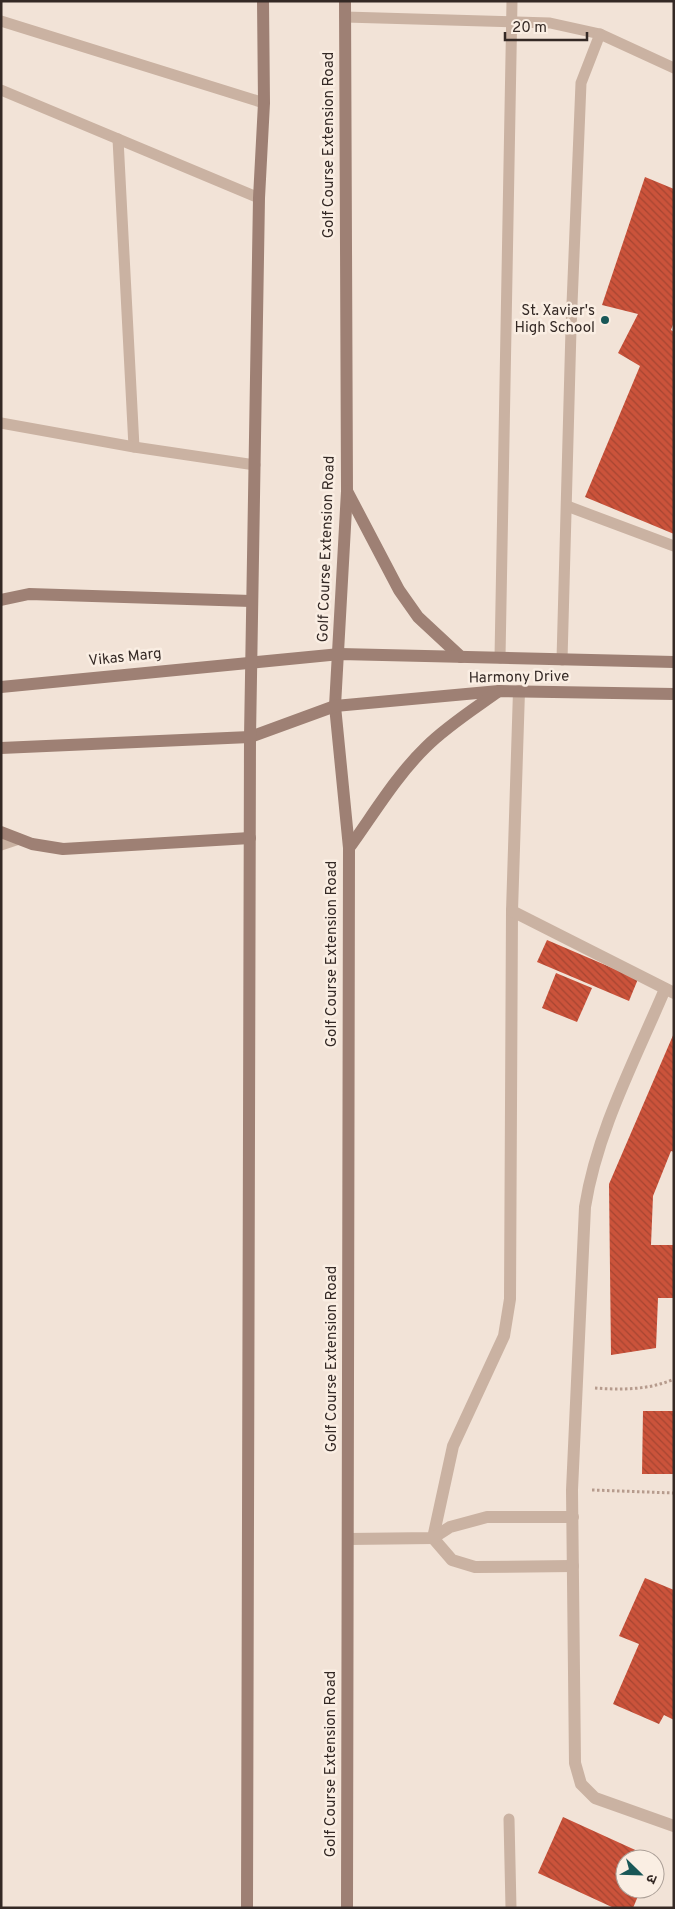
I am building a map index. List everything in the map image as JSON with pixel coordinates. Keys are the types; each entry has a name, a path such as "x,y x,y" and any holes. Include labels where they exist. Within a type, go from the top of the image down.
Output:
{"main road":[{"path":"247,1908 251,601 259,198 264,103 263,1"},
{"name":"Golf Course Extension Road","path":"345,1 347,491 340,654 335,706 349,848 347,1908"},
{"path":"347,491 398,590 418,617 461,657"},
{"path":"1,600 29,594 251,601"},
{"name":"Harmony Drive","path":"251,662 340,654 674,662"},
{"name":"Vikas Marg","path":"1,686 251,662"},
{"path":"349,848 390,790 424,748 442,732 499,691"},
{"name":"Harmony Drive","path":"1,748 250,737 335,706 499,691 674,694"},
{"path":"1,832 32,844 63,850 250,838"}],"street":[{"path":"433,1538 453,1446 504,1336 510,1299 512,911 519,691"},
{"path":"512,911 669,991 602,1139 590,1175 586,1207 572,1490 575,1763 581,1784 595,1798 674,1826"},
{"path":"348,1539 433,1538 450,1527 486,1518 573,1517"},
{"path":"433,1538 452,1560 475,1567 573,1566"}],"lane":[{"path":"500,658 512,1"},
{"path":"345,17 550,23 600,34 674,68"},
{"path":"1,21 264,103"},
{"path":"562,660 580,83 600,34"},
{"path":"1,90 259,198"},
{"path":"118,139 134,447"},
{"path":"1,423 134,447 254,465"},
{"path":"567,506 674,546"},
{"path":"1,845 19,839"},
{"path":"509,1819 511,1908"}],"path":[{"path":"577,1386 619,1390 665,1383 674,1378"},
{"path":"572,1490 674,1493"}],"building":[{"path":"645,177 674,189 674,322 671,330 674,332 674,534 585,497 640,366 618,353 638,314 602,305"},
{"path":"547,940 638,979 629,1001 537,962"},
{"path":"556,973 592,988 577,1022 542,1008"},
{"path":"674,1033 674,1152 671,1151 653,1196 651,1245 674,1245 674,1298 658,1298 656,1348 611,1355 609,1184"},
{"path":"643,1411 674,1411 674,1474 642,1474"},
{"path":"645,1578 674,1590 674,1720 664,1715 659,1724 613,1704 639,1644 619,1636"},
{"path":"563,1817 633,1849 615,1849 615,1899 637,1899 633,1908 614,1908 538,1873"}],"place":[{"name":"St. Xavier's High School","path":"605,320"}]}
